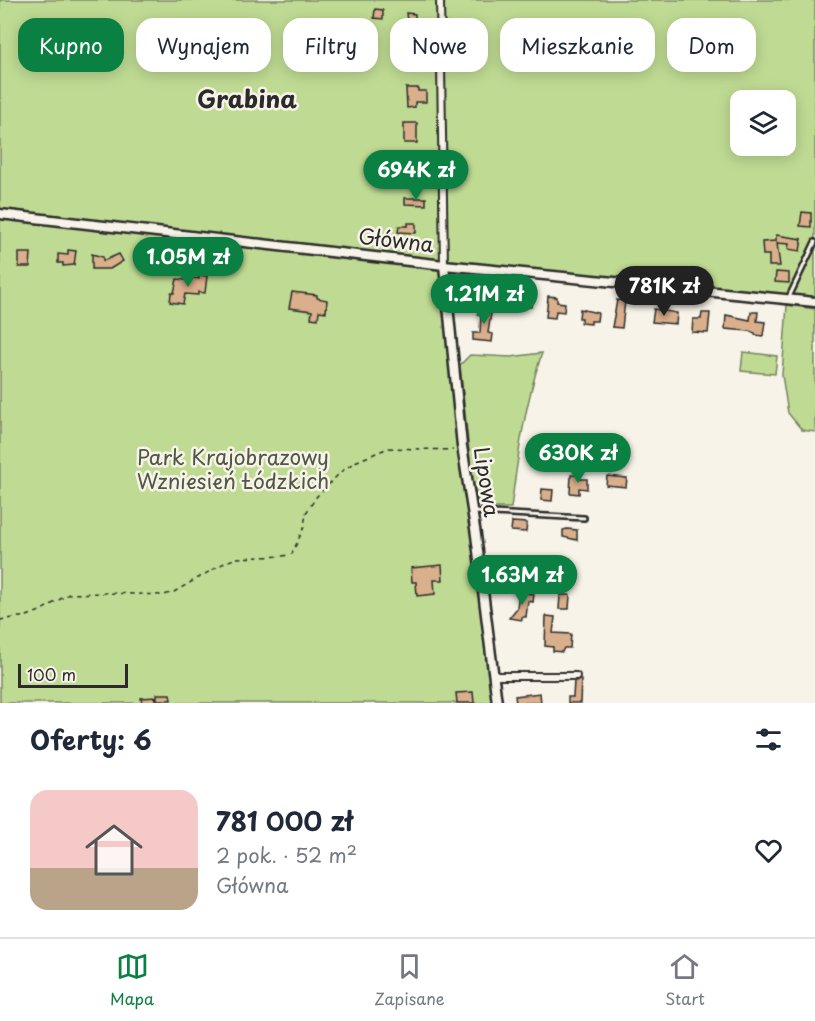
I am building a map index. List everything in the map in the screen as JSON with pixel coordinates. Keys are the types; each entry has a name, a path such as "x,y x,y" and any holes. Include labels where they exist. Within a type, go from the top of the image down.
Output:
{"street":[{"path":"440,0 444,265"},
{"name":"Główna","path":"0,214 444,265 815,302"},
{"name":"Lipowa","path":"444,265 462,446 497,703"},
{"path":"494,676 576,676"}],"lane":[{"path":"789,299 815,242"},
{"path":"472,512 584,518"}],"path":[{"path":"0,620 27,616 69,594 164,595 174,592 237,558 292,554 310,506 327,485 355,462 388,448 454,450 462,446"}],"green space":[{"name":"Park Krajobrazowy Wzniesień Łódzkich","path":"0,0 815,0 815,306 443,266 497,703 0,703"},
{"path":"787,305 815,309 815,432 802,430 788,413 782,375"},
{"path":"743,352 777,356 775,374 741,371"},
{"path":"542,353 519,449 511,508 481,508 473,488 460,365 470,355 511,357"}],"building":[{"path":"375,9 383,10 383,19 374,18"},
{"path":"406,13 415,14 415,18 407,18"},
{"path":"406,88 426,91 426,102 415,102 415,107 407,108"},
{"path":"404,123 417,123 417,143 404,143"},
{"path":"405,154 428,154 428,163 405,166"},
{"path":"405,198 426,198 426,205 405,204"},
{"path":"802,212 811,213 811,227 800,226"},
{"path":"408,223 416,223 416,233 398,232 399,226 408,226"},
{"path":"776,235 802,239 800,251 788,249 789,244 777,243 780,266 769,266 769,255 763,255 762,242 776,241"},
{"path":"68,250 76,251 74,265 63,266 63,263 58,263 58,254 68,255"},
{"path":"19,253 31,253 30,267 19,267"},
{"path":"92,254 103,257 103,261 119,254 123,261 110,269 92,269"},
{"path":"776,272 789,273 789,283 775,282"},
{"path":"199,275 207,276 205,293 185,294 183,304 170,302 177,279 186,280 186,277 199,279"},
{"path":"521,291 533,295 531,307 506,303 507,292 521,293"},
{"path":"292,292 317,295 317,298 327,300 326,312 319,311 318,319 311,318 312,311 289,308"},
{"path":"548,296 557,297 557,302 565,303 564,312 556,311 555,318 546,317"},
{"path":"617,300 625,301 622,328 612,327"},
{"path":"478,306 492,307 488,333 493,334 492,342 473,340 473,333 480,333 481,314 478,314"},
{"path":"580,309 598,313 597,321 591,321 591,324 581,323"},
{"path":"654,309 677,313 676,324 652,322"},
{"path":"751,312 758,312 757,321 765,322 763,336 749,331 725,329 726,315 750,320"},
{"path":"702,313 710,313 708,333 692,332 693,319 701,319"},
{"path":"571,475 580,475 580,479 587,479 587,489 579,488 579,494 570,493"},
{"path":"607,476 627,478 626,487 606,485"},
{"path":"542,489 553,490 552,501 541,500"},
{"path":"512,522 527,523 526,532 511,531"},
{"path":"563,530 577,530 577,540 563,537"},
{"path":"533,564 543,565 541,584 531,583"},
{"path":"442,565 443,580 434,580 435,594 417,596 416,582 412,582 411,568"},
{"path":"519,592 534,594 533,602 528,601 526,617 522,617 522,620 509,618 517,608"},
{"path":"560,595 570,595 569,609 559,609"},
{"path":"546,616 555,617 553,633 571,634 570,648 564,648 562,652 553,651 553,647 545,646"},
{"path":"581,680 580,703 568,703 568,697 573,697 574,681"},
{"path":"473,692 474,703 457,703 456,693"},
{"path":"540,693 541,703 516,703 515,696"},
{"path":"157,694 170,694 171,700 157,700"},
{"path":"156,697 156,703 142,703 141,698"}],"district":[{"name":"Grabina","path":"247,100"}]}
